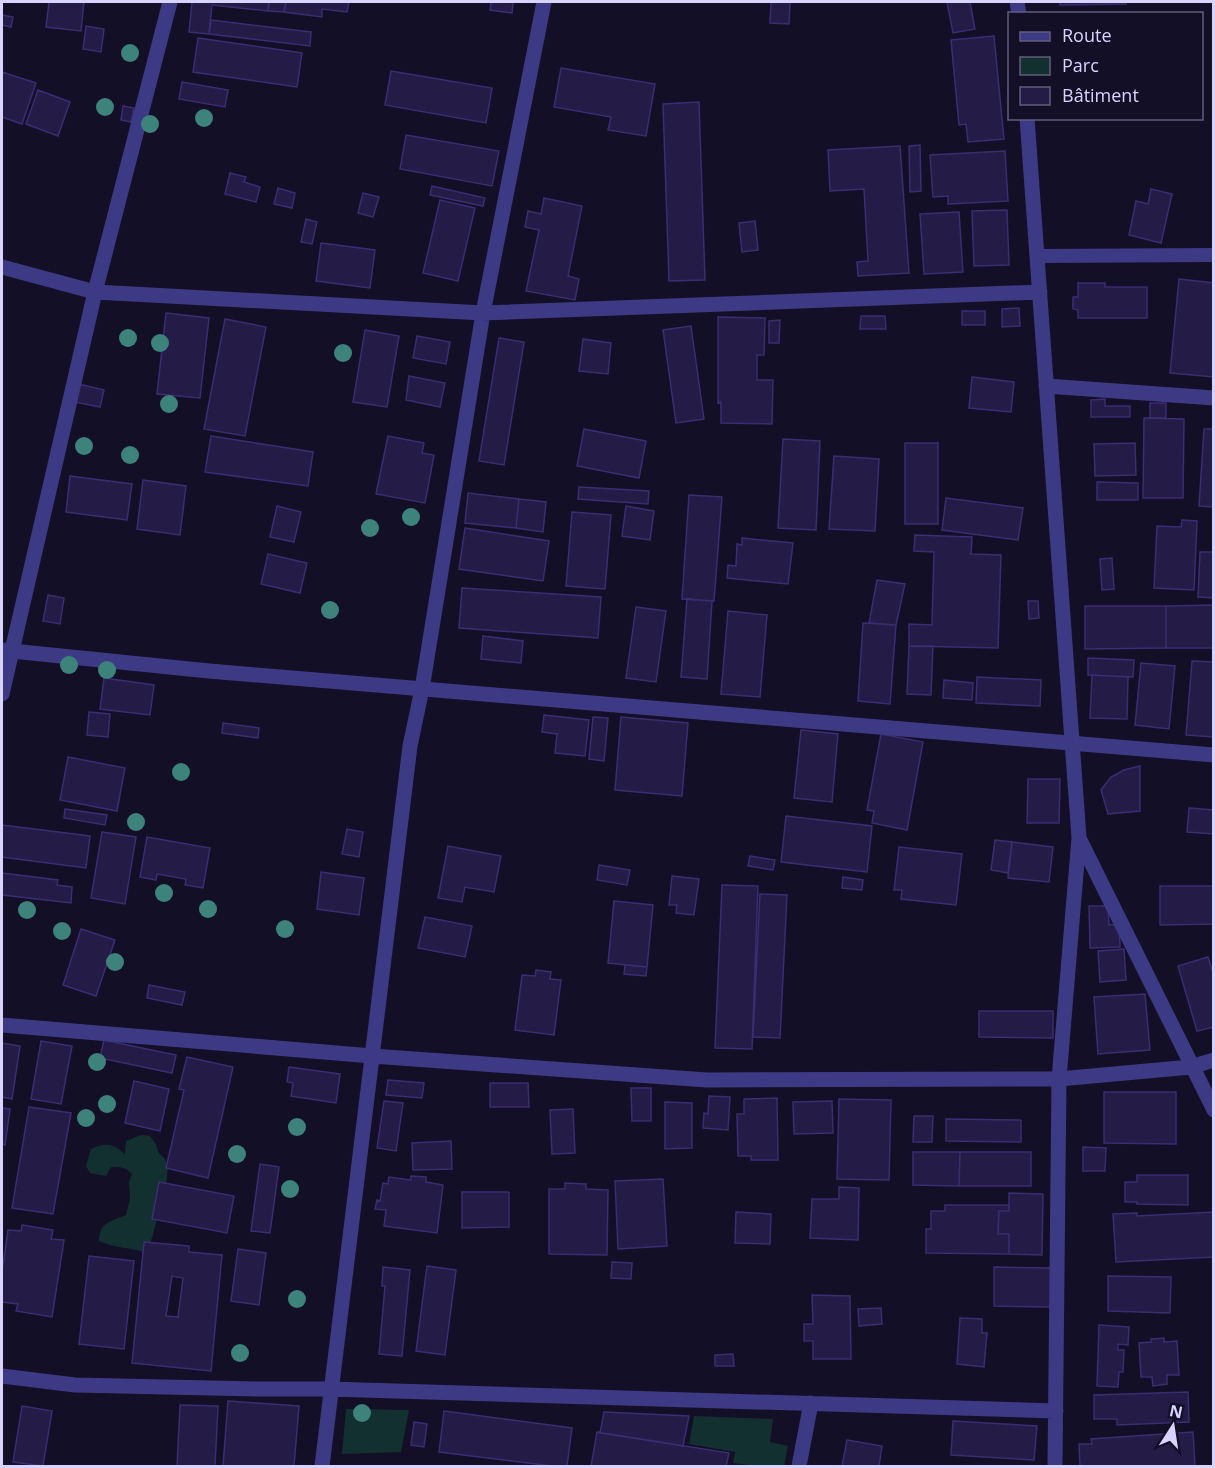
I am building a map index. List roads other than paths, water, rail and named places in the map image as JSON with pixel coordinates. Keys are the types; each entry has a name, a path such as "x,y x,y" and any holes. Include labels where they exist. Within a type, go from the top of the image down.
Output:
{"street":[{"path":"2,694 7,651 95,292 170,2"},
{"path":"322,1467 410,746 422,689 483,313 544,2"},
{"path":"1027,120 1079,838 1059,1079 1055,1467"},
{"path":"2,267 95,292 483,313 1040,292"},
{"path":"1046,386 1214,398"},
{"path":"7,651 209,671 1214,755"},
{"path":"1079,838 1214,1110"},
{"path":"2,1025 372,1056 707,1080 1059,1079 1191,1066 1214,1060"},
{"path":"2,1376 75,1384 811,1402 1056,1411"},
{"path":"799,1467 811,1402"}],"lane":[{"path":"1037,256 1214,255"}]}
